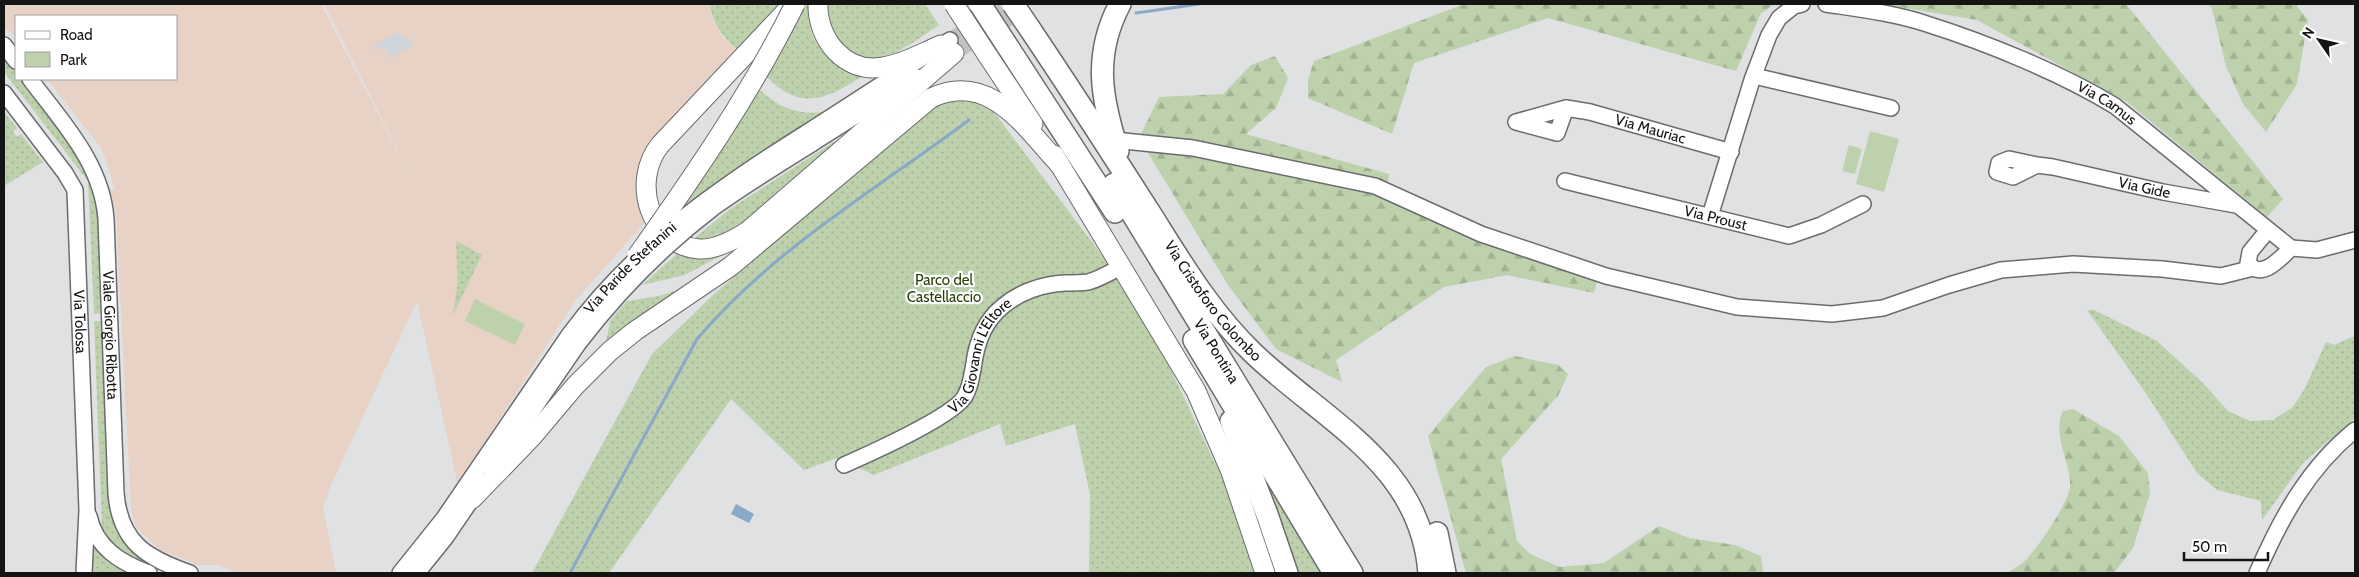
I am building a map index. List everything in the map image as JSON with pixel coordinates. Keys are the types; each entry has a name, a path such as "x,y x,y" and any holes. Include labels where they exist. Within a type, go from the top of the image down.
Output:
{"highway":[{"name":"Via Cristoforo Colombo","path":"980,4 1019,37 1125,175 1211,306 1253,353 1368,451 1390,474 1416,517 1424,541 1429,573"},
{"name":"Via Pontina","path":"998,4 1110,177 1352,573"},
{"name":"Via Cristoforo Colombo","path":"1013,4 1019,37 1146,262 1210,367"},
{"path":"1120,4 1107,36 1101,73 1106,107 1125,175"},
{"path":"1253,353 1326,403 1365,434 1398,464 1416,488 1427,508 1438,538 1445,573"},
{"name":"Via Pontina","path":"1210,367 1334,573"},
{"path":"1210,367 1271,523 1287,573"}],"main road":[{"path":"794,4 660,145 649,163 645,180 648,204 654,219 664,231 681,244 701,249 718,246 744,234 778,208 951,47"},
{"path":"637,256 724,131 765,62 794,4"},
{"path":"818,4 819,22 828,43 845,59 862,66 885,67 951,47"},
{"path":"954,4 1060,165 1184,369 1208,415 1231,472 1264,573"},
{"path":"472,500 532,437 570,391 610,351 635,331 731,266 931,98 949,91 961,90 972,90 989,96 1005,107 1060,165"}],"street":[{"path":"1710,216 1732,152 1754,76 1776,23 1785,12 1802,4"},
{"name":"Via Camus","path":"1826,4 1869,10 1926,23 1994,49 2090,90 2115,106 2291,248"},
{"path":"4,45 15,60"},
{"name":"Via Paride Stefanini","path":"416,573 472,500 599,296 637,256 706,199 809,138 951,47"},
{"path":"1754,76 1891,108"},
{"name":"Viale Giorgio Ribotta","path":"31,80 84,152 95,174 102,195 106,219 116,494 120,517 130,538 143,552 160,562 190,573"},
{"name":"Via Tolosa","path":"4,93 65,173 74,190 88,510 84,573"},
{"name":"Via Mauriac","path":"1566,108 1590,112 1732,152"},
{"name":"Via Paride Stefanini","path":"400,573 455,502 573,339 689,228 809,138"},
{"path":"1114,140 1193,148 1375,186 1481,234 1606,276 1737,307 1832,314 1883,308 1948,285 2001,270 2073,264 2162,269 2220,276 2253,268 2265,269 2291,248 2317,250 2355,240"},
{"name":"Via Gide","path":"2037,165 2163,192 2237,205"},
{"name":"Via Proust","path":"1565,181 1789,236 1821,225 1863,204"},
{"path":"2253,268 2248,263 2249,255 2268,230"},
{"name":"Via Giovanni L'Eltore","path":"844,465 892,443 959,403 964,398 970,383 981,334 992,317 1007,303 1026,292 1042,287 1098,279 1122,266"},
{"path":"2257,573 2289,510 2312,472 2337,445 2355,430"},
{"path":"88,510 94,532 107,550 125,563 149,573"}],"shaded area":[{"path":"4,4 321,4 422,199 324,4 709,4 712,18 722,37 737,49 657,139 637,168 645,222 575,301 458,485 417,301 330,487 323,508 336,573 240,573 216,565 198,565 160,550 136,527 131,508 116,213 109,189 114,190 114,186 102,149 48,80 178,80 178,15 15,15 15,38 10,31 4,30"},
{"path":"398,33 414,45 390,58 384,46 376,50 374,45"}],"green space":[{"path":"709,4 779,4 737,49 719,29"},
{"path":"804,4 809,4 810,29 822,51 841,67 864,75 839,90 815,98 792,95 767,77"},
{"path":"827,4 925,4 939,25 902,49 888,55 862,58 849,52 838,40 830,23"},
{"path":"1464,4 1775,4 1761,13 1736,71 1548,18 1414,63 1392,134 1308,98 1308,80 1314,61"},
{"path":"1882,4 2126,4 2283,199 2267,217 2127,102 1977,20"},
{"path":"2208,4 2297,4 2308,20 2297,84 2266,132 2243,104 2226,66 2212,9"},
{"path":"1275,56 1288,78 1276,108 1246,134 1389,174 1387,192 1599,274 1594,293 1507,275 1444,287 1336,360 1342,382 1276,349 1228,285 1139,138 1159,97 1223,94 1251,65"},
{"path":"4,57 15,72 15,80 21,80 79,154 98,201 104,313 94,314 88,181 4,72"},
{"path":"759,89 774,101 790,109 816,113 826,112 678,210"},
{"name":"Parco del Castellaccio","path":"961,101 976,103 993,111 1141,307 1232,499 1254,573 1089,573 1090,495 1075,424 1006,446 1000,424 874,475 837,458 804,470 731,399 609,573 532,573 652,354 713,295 913,122 938,102"},
{"path":"4,112 17,128 13,132 17,137 21,134 43,162 4,186"},
{"path":"871,118 726,238 691,241 730,209"},
{"path":"1870,131 1899,139 1884,192 1856,184"},
{"path":"1849,145 1862,149 1855,174 1842,171"},
{"path":"456,241 482,255 453,315 458,280"},
{"path":"680,251 724,254 685,275 642,285"},
{"path":"689,286 606,343 610,321 627,301 659,296"},
{"path":"475,299 525,324 515,345 465,321"},
{"path":"2087,310 2094,310 2157,341 2203,383 2228,411 2250,421 2273,420 2293,407 2305,388 2326,342 2334,345 2355,336 2355,418 2303,463 2262,520 2261,501 2217,490 2197,473 2145,392"},
{"path":"94,321 104,321 126,542 143,560 141,564 113,546 102,527"},
{"path":"1515,356 1558,365 1568,374 1558,396 1501,459 1517,541 1530,554 1560,567 1604,563 1659,526 1689,538 1735,545 1761,556 1763,573 1466,573 1428,436 1486,367"},
{"path":"2073,409 2119,436 2148,473 2150,493 2133,548 2114,573 2007,573 2024,562 2031,554 2045,536 2064,504 2070,487 2070,478 2059,430 2063,411"},
{"path":"1236,470 1264,477 1320,573 1273,573 1257,517"},
{"path":"93,545 108,562 125,573 90,573"}],"water":[{"path":"736,504 754,514 749,523 731,514"}],"waterway":[{"path":"1136,13 1199,4"},
{"path":"570,573 697,339 726,307 792,249 862,196 969,120"}],"tunnel":[{"path":"950,40 1005,4"},
{"path":"957,51 1033,4"}]}
